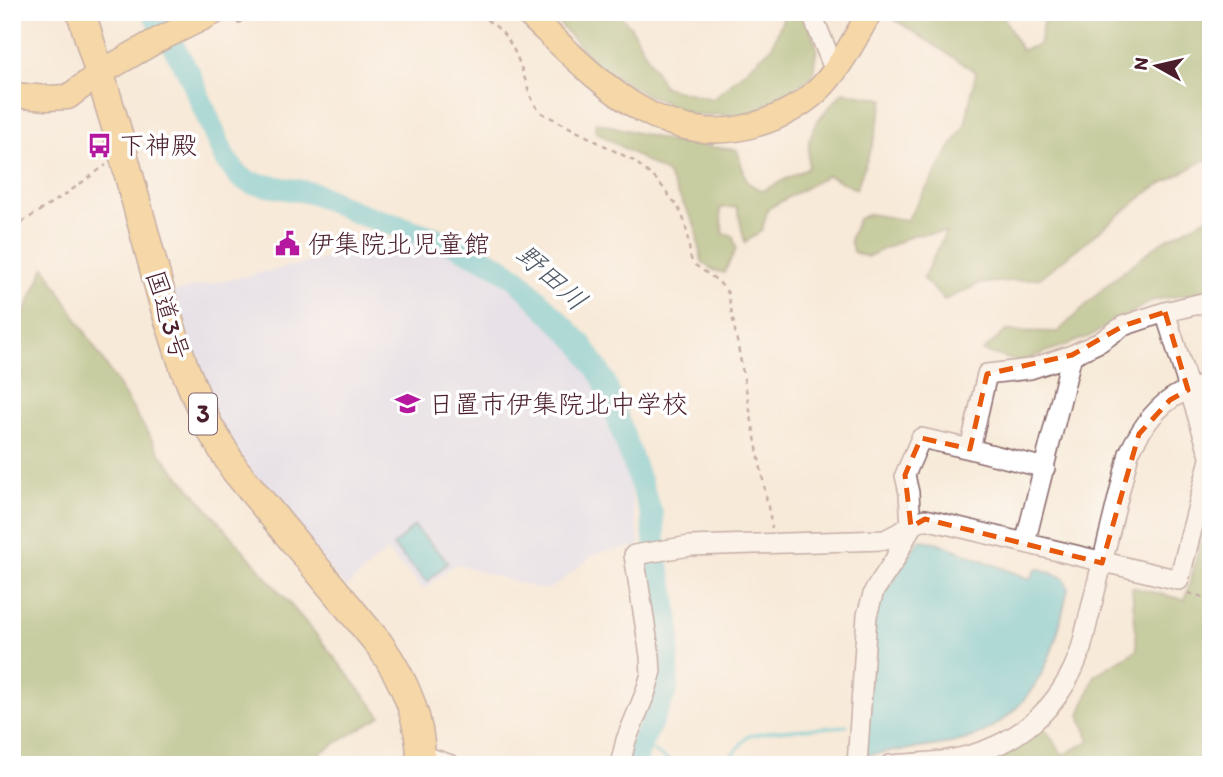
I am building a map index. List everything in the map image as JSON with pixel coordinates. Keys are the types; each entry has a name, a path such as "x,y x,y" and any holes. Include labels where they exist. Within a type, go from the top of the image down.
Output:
{"highway":[{"name":"国道3号","path":"81,12 173,335 207,423 235,470 390,659 415,717 421,760"}],"main road":[{"path":"12,95 68,97 100,74 154,42 215,12"},
{"path":"526,12 611,91 645,113 691,129 713,131 736,129 771,120 807,99 835,71 870,12"}],"street":[{"path":"811,12 835,71"},
{"path":"970,449 987,374 1030,369 1072,355 1100,342 1124,326 1211,301"},
{"path":"620,765 626,740 651,674 635,555 690,546 885,540 925,519 1179,580 1210,459 1165,313"},
{"path":"1025,543 1072,355"},
{"path":"890,765 951,760 978,754 1006,742 1029,727 1050,705 1077,663 1129,453 1152,417 1170,400 1188,390 1211,384"},
{"path":"857,765 867,615 874,591 894,561 911,527 905,475 921,438 1045,468"},
{"path":"421,760 452,765"}],"path":[{"path":"231,12 237,24 258,12"},
{"path":"468,12 490,21 506,35 515,50 533,105 542,113 634,161 658,181 678,206 685,222 691,259 728,293 775,544"},
{"path":"13,228 122,153"},
{"path":"1181,591 1211,599"}],"highlighted area":[{"path":"1165,312 1188,390 1170,400 1139,434 1102,563 925,519 911,527 905,475 921,438 970,449 987,374 1072,355 1123,326"}],"shaded area":[{"name":"日置市伊集院北中学校","path":"413,240 433,242 505,282 526,298 582,358 598,385 628,480 640,546 597,553 548,589 455,564 424,589 386,551 346,588 261,485 219,425 173,292"}],"green space":[{"path":"548,12 617,12 631,27 664,87 713,99 771,48 786,12 805,12 817,48 812,77 748,115 694,115 645,94 596,64"},
{"path":"891,12 1001,12 1021,50 1039,45 1045,12 1211,12 1211,157 1152,189 1040,278 979,284 944,300 923,278 946,232 913,235 867,257 853,252 850,239 858,219 869,214 907,220 965,125 976,72 889,16"},
{"path":"843,92 884,99 872,146 856,189 828,175 768,209 762,230 745,243 737,207 720,208 723,234 733,236 736,249 724,273 713,270 702,262 695,225 667,174 595,131 596,122 672,142 737,150 747,182 762,191 808,168 809,140 818,120"},
{"path":"1211,216 1211,291 1154,300 1090,336 1019,362 983,351 1006,331 1058,332 1109,283 1161,242"},
{"path":"45,267 162,456 314,632 381,716 300,765 12,765 12,341"},
{"path":"1211,502 1209,765 973,765 1011,750 1043,726 1063,755 1090,741 1080,715 1095,675 1137,650 1132,587 1185,600"}],"water":[{"path":"414,526 448,562 427,582 393,546"},
{"path":"919,540 936,542 1030,579 1037,568 1064,578 1068,588 1058,630 1050,655 1035,685 1014,710 988,730 956,742 864,753 875,609"}],"waterway":[{"name":"野田川","path":"153,12 189,73 225,159 240,177 251,183 313,193 357,213 451,243 496,265 517,279 582,345 604,380 652,515 657,563 669,629 667,688 634,765"},
{"path":"700,765 732,755 748,736 776,731 847,726"},
{"path":"641,744 673,763 691,765"}],"place":[{"name":"下神殿","path":"99,145"},
{"name":"伊集院北児童館","path":"288,244"},
{"name":"日置市伊集院北中学校","path":"408,404"}]}
